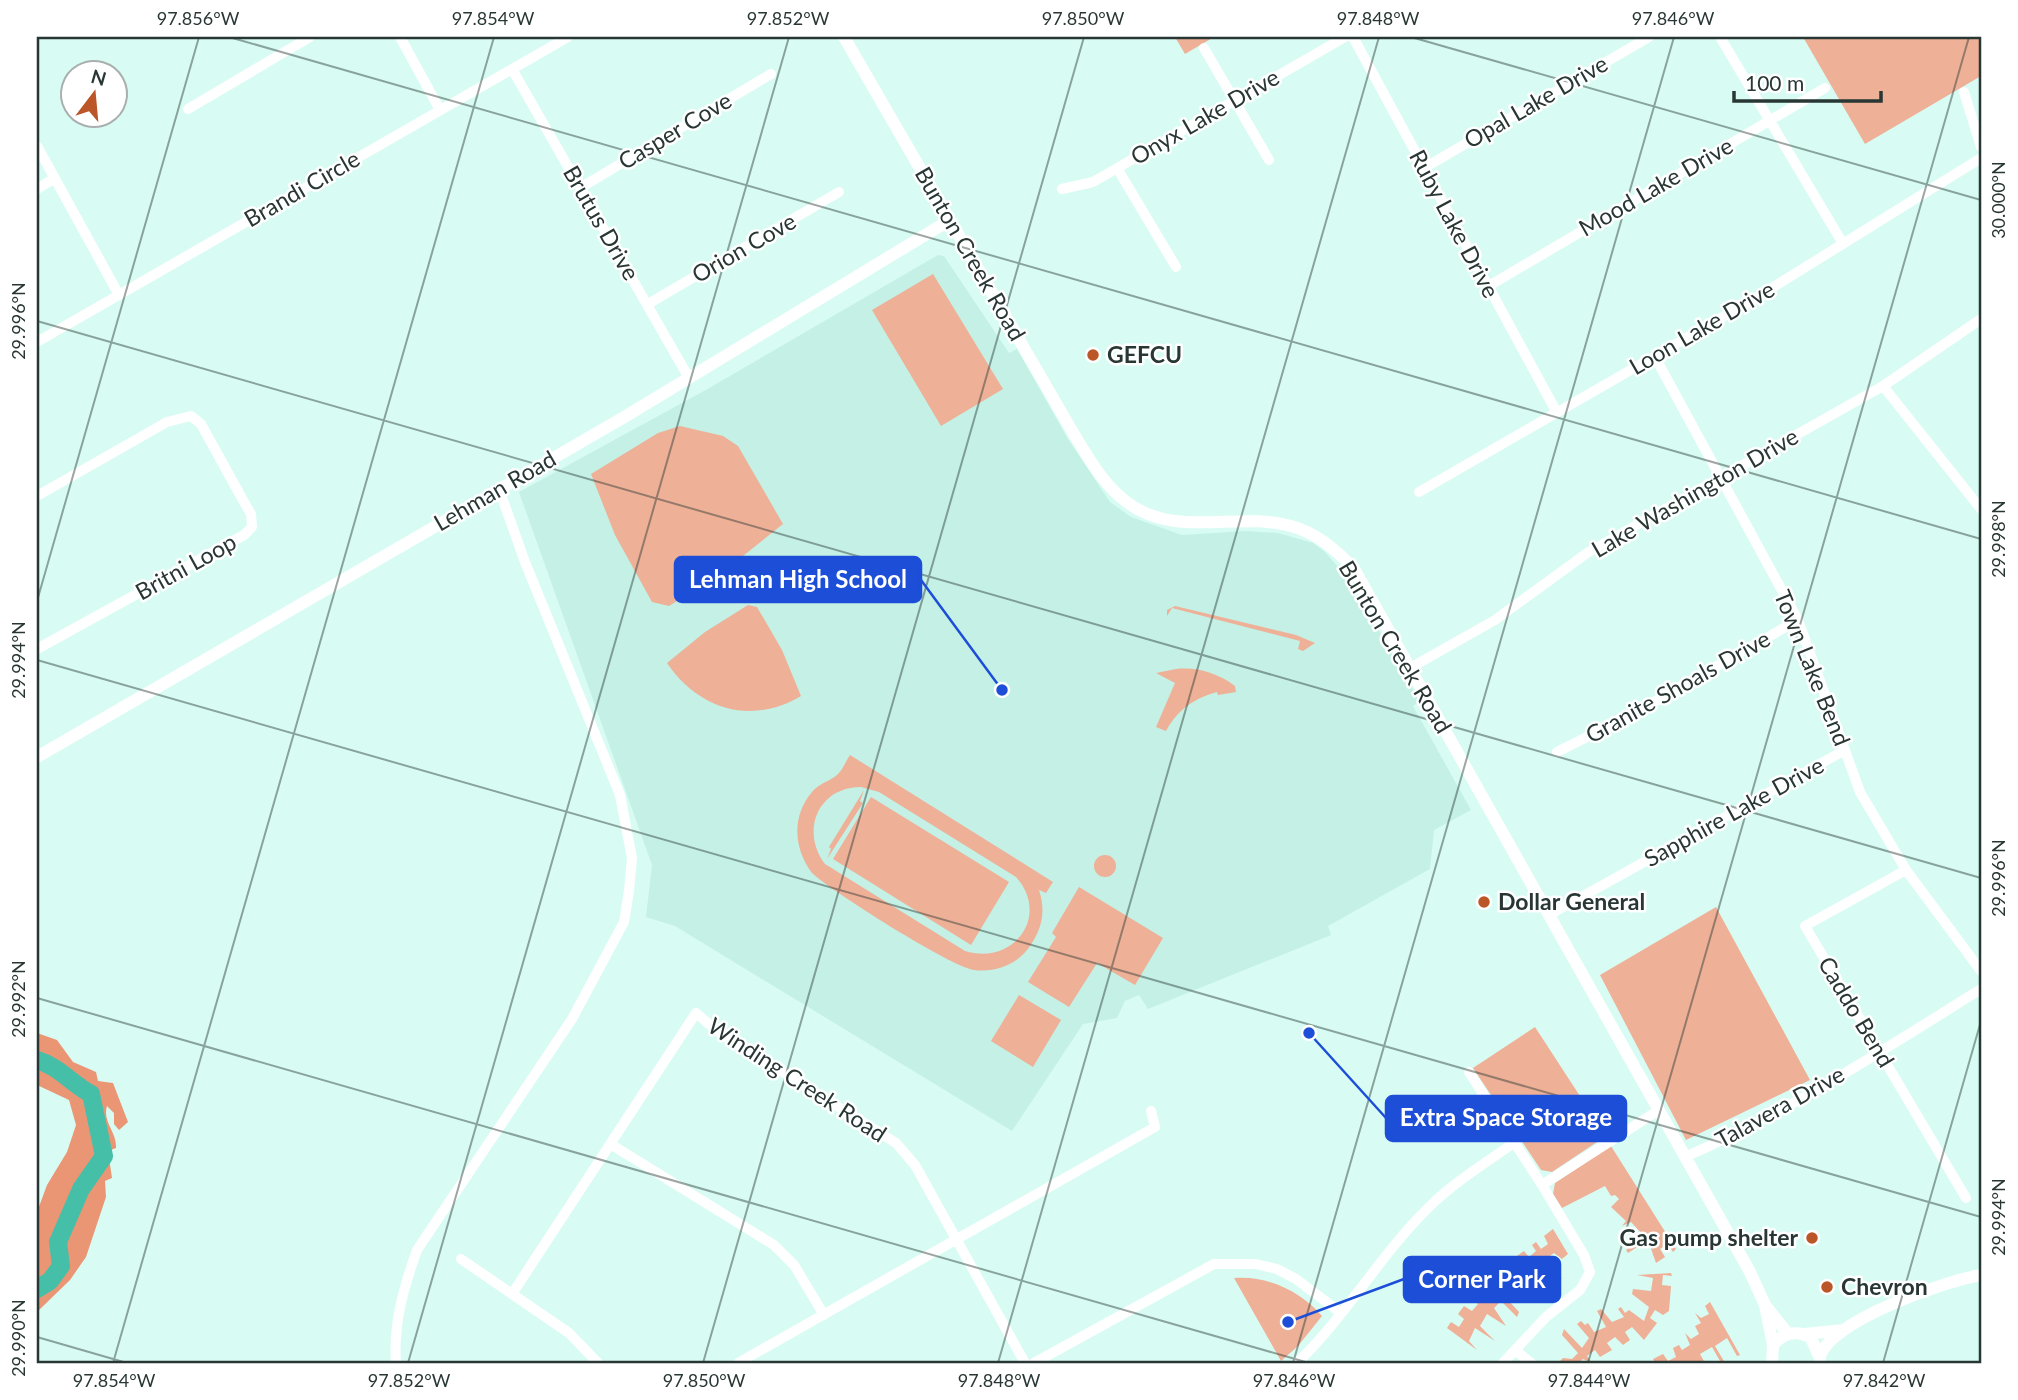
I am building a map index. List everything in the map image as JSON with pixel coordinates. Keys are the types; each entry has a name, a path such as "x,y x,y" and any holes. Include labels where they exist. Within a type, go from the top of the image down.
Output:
{"street":[{"path":"188,108 310,37"},
{"path":"400,37 440,110"},
{"name":"Brandi Circle","path":"37,342 568,37"},
{"name":"Bunton Creek Road","path":"844,37 1072,431 1099,475 1111,488 1130,505 1177,524 1259,521 1292,526 1329,544 1353,567 1659,1110 1765,1305 1788,1334"},
{"name":"Onyx Lake Drive","path":"1062,189 1093,182 1345,37"},
{"name":"Ruby Lake Drive","path":"1353,37 1556,411"},
{"name":"Opal Lake Drive","path":"1424,168 1649,37"},
{"path":"1720,37 1842,242"},
{"path":"1204,48 1269,160"},
{"name":"Brutus Drive","path":"512,69 690,378"},
{"name":"Casper Cove","path":"580,188 771,74"},
{"name":"Mood Lake Drive","path":"1487,287 1825,88"},
{"path":"1964,92 1981,147"},
{"path":"37,146 119,295"},
{"name":"Loon Lake Drive","path":"1419,492 1556,411 1655,357 1981,158"},
{"path":"1117,168 1176,267"},
{"path":"37,189 55,178"},
{"name":"Orion Cove","path":"648,304 839,192"},
{"name":"Lehman Road","path":"37,757 690,378 950,220"},
{"name":"Lake Washington Drive","path":"1410,668 1495,620 1587,553 1883,386 1981,319"},
{"name":"Town Lake Bend","path":"1655,357 1798,620 1860,792 1906,870 1981,971"},
{"path":"1883,386 1977,496 1981,509"},
{"name":"Britni Loop","path":"37,496 167,422 191,416 201,424 251,514 252,527 244,535 37,649"},
{"path":"396,1363 396,1334 403,1288 417,1250 572,1019 624,922 629,891 632,859 620,795 524,562 499,489"},
{"name":"Granite Shoals Drive","path":"1557,752 1629,716 1798,620"},
{"name":"Sapphire Lake Drive","path":"1549,915 1845,750"},
{"name":"Caddo Bend","path":"1906,870 1805,926 1966,1198"},
{"name":"Talavera Drive","path":"1685,1157 1720,1142 1881,1052 1981,989"},
{"name":"Winding Creek Road","path":"611,1145 696,1013 717,1031 875,1127 896,1143 915,1165 1025,1363"},
{"path":"1469,1072 1542,1185 1588,1264 1589,1277 1580,1290 1546,1317 1503,1363"},
{"path":"1542,1185 1659,1110"},
{"path":"738,1363 1155,1127 1150,1111"},
{"path":"1297,1363 1430,1206 1515,1142"},
{"path":"513,1294 611,1145 774,1245 794,1265 824,1315"},
{"path":"461,1259 569,1333 598,1363"},
{"path":"1034,1363 1214,1264 1256,1264 1277,1269 1296,1279 1341,1313"},
{"path":"1820,1360 1824,1347 1844,1330 1925,1289 1981,1275"},
{"path":"1589,1277 1602,1280"},
{"name":"Bunton Creek Road","path":"1765,1305 1771,1357"},
{"path":"1771,1357 1788,1334 1844,1330"},
{"path":"1804,1334 1816,1344 1820,1360"},
{"path":"1515,1350 1531,1363"}],"shaded area":[{"path":"1175,37 1214,37 1185,54"},
{"path":"1803,37 1981,37 1981,76 1865,144"},
{"path":"938,255 944,256 1009,353 1017,349 1068,439 1110,502 1131,517 1182,535 1245,531 1278,533 1313,543 1325,552 1351,582 1420,701 1413,706 1471,810 1434,830 1430,869 1328,926 1331,935 1148,1009 1139,995 1125,1001 1117,1018 1083,1024 1012,1131 675,926 646,917 652,865 519,492 704,391"},
{"path":"933,274 1003,389 941,426 872,310"},
{"path":"680,426 723,436 738,446 783,524 719,575 669,606 652,602 615,535 591,474 658,433"},
{"path":"748,605 757,607 782,650 801,696 763,710 745,711 710,702 694,692 667,663 705,632"},
{"path":"1175,606 1296,635 1315,643 1303,651 1298,649 1300,641 1172,608 1167,616 1167,610"},
{"path":"1176,669 1200,670 1214,674 1235,686 1236,692 1218,695 1217,692 1194,701 1176,716 1166,731 1156,727 1175,683 1156,673"},
{"path":"850,755 1053,882 1046,893 1039,890 1042,905 1040,926 1030,946 1019,958 1006,966 990,970 974,970 961,966 891,927 812,873 801,854 797,833 801,812 812,792 838,774","holes":["861,787 879,792 1016,877 1026,892 1030,907 1028,922 1022,934 998,951 982,954 965,951 825,864 814,838 814,825 824,803 834,794 846,789"]},
{"path":"864,790 860,801 863,803 827,859 831,849 829,847"},
{"path":"871,797 1009,882 971,945 833,859"},
{"path":"1105,855 1113,858 1116,866 1113,874 1105,877 1097,874 1094,866 1097,858"},
{"path":"1079,887 1163,938 1135,985 1097,963 1069,1007 1028,982 1056,937 1052,933"},
{"path":"1716,907 1810,1080 1686,1140 1600,975"},
{"path":"1019,995 1061,1020 1033,1067 991,1041"},
{"path":"1535,1027 1606,1136 1552,1172 1541,1170 1473,1068"},
{"path":"37,1033 57,1040 73,1062 96,1072 98,1081 113,1083 128,1122 119,1130 114,1124 114,1113 107,1106 106,1117 116,1142 116,1148 108,1151 112,1178 105,1181 106,1197 86,1257 70,1280 37,1312 37,1212 47,1185 67,1152 76,1125 69,1100 37,1085"},
{"path":"1611,1146 1676,1249 1673,1252 1668,1244 1660,1249 1665,1257 1656,1263 1648,1240 1628,1253 1626,1250 1644,1236 1631,1222 1622,1226 1626,1221 1611,1207 1619,1199 1615,1195 1611,1196 1605,1186 1562,1208 1553,1194 1555,1183"},
{"path":"1553,1229 1568,1254 1562,1259 1554,1253 1547,1258 1562,1279 1557,1278 1542,1259 1533,1270 1545,1287 1542,1290 1527,1271 1516,1280 1532,1302 1519,1291 1508,1300 1519,1312 1517,1317 1501,1301 1494,1308 1506,1326 1487,1314 1480,1326 1495,1341 1475,1328 1469,1341 1477,1350 1447,1328 1451,1322 1459,1327 1464,1319 1458,1314 1464,1306 1472,1311 1478,1304 1472,1299 1478,1291 1485,1297 1491,1290 1486,1284 1489,1281 1495,1286 1501,1280 1496,1274 1501,1268 1510,1273 1517,1267 1511,1260 1524,1251 1529,1257 1536,1251 1532,1245 1536,1242 1541,1249 1548,1244 1544,1236"},
{"path":"1671,1273 1672,1276 1663,1275 1662,1285 1671,1286 1669,1311 1663,1315 1655,1310 1650,1318 1657,1323 1644,1340 1632,1327 1625,1332 1630,1340 1623,1345 1615,1337 1607,1343 1612,1350 1600,1357 1595,1350 1587,1356 1592,1363 1583,1359 1578,1363 1558,1363 1563,1358 1572,1359 1578,1353 1562,1335 1564,1329 1582,1348 1589,1338 1577,1324 1581,1321 1585,1325 1588,1323 1594,1332 1606,1327 1597,1311 1601,1309 1612,1322 1624,1317 1618,1309 1621,1307 1625,1313 1629,1310 1644,1321 1649,1307 1632,1294 1633,1289 1651,1291 1653,1278 1637,1275"},
{"path":"1234,1278 1258,1279 1282,1286 1304,1299 1322,1316 1298,1346 1281,1361"},
{"path":"1710,1302 1740,1355 1737,1356 1727,1338 1715,1346 1725,1363 1720,1361 1712,1347 1700,1354 1705,1363 1655,1363 1653,1359 1663,1354 1668,1361 1676,1357 1673,1348 1679,1345 1682,1350 1690,1345 1685,1333 1691,1339 1699,1334 1695,1326 1701,1323 1695,1313 1701,1318 1709,1314 1705,1306"}],"waterway":[{"path":"37,1060 51,1066 91,1094 104,1156 81,1189 58,1242 61,1266 50,1281 37,1289"}],"place":[{"name":"GEFCU","path":"1093,355"},
{"name":"Lehman High School","path":"1002,690"},
{"name":"Dollar General","path":"1484,902"},
{"name":"Extra Space Storage","path":"1309,1033"},
{"name":"Gas pump shelter","path":"1812,1238"},
{"name":"Chevron","path":"1827,1287"},
{"name":"Corner Park","path":"1288,1322"}]}
